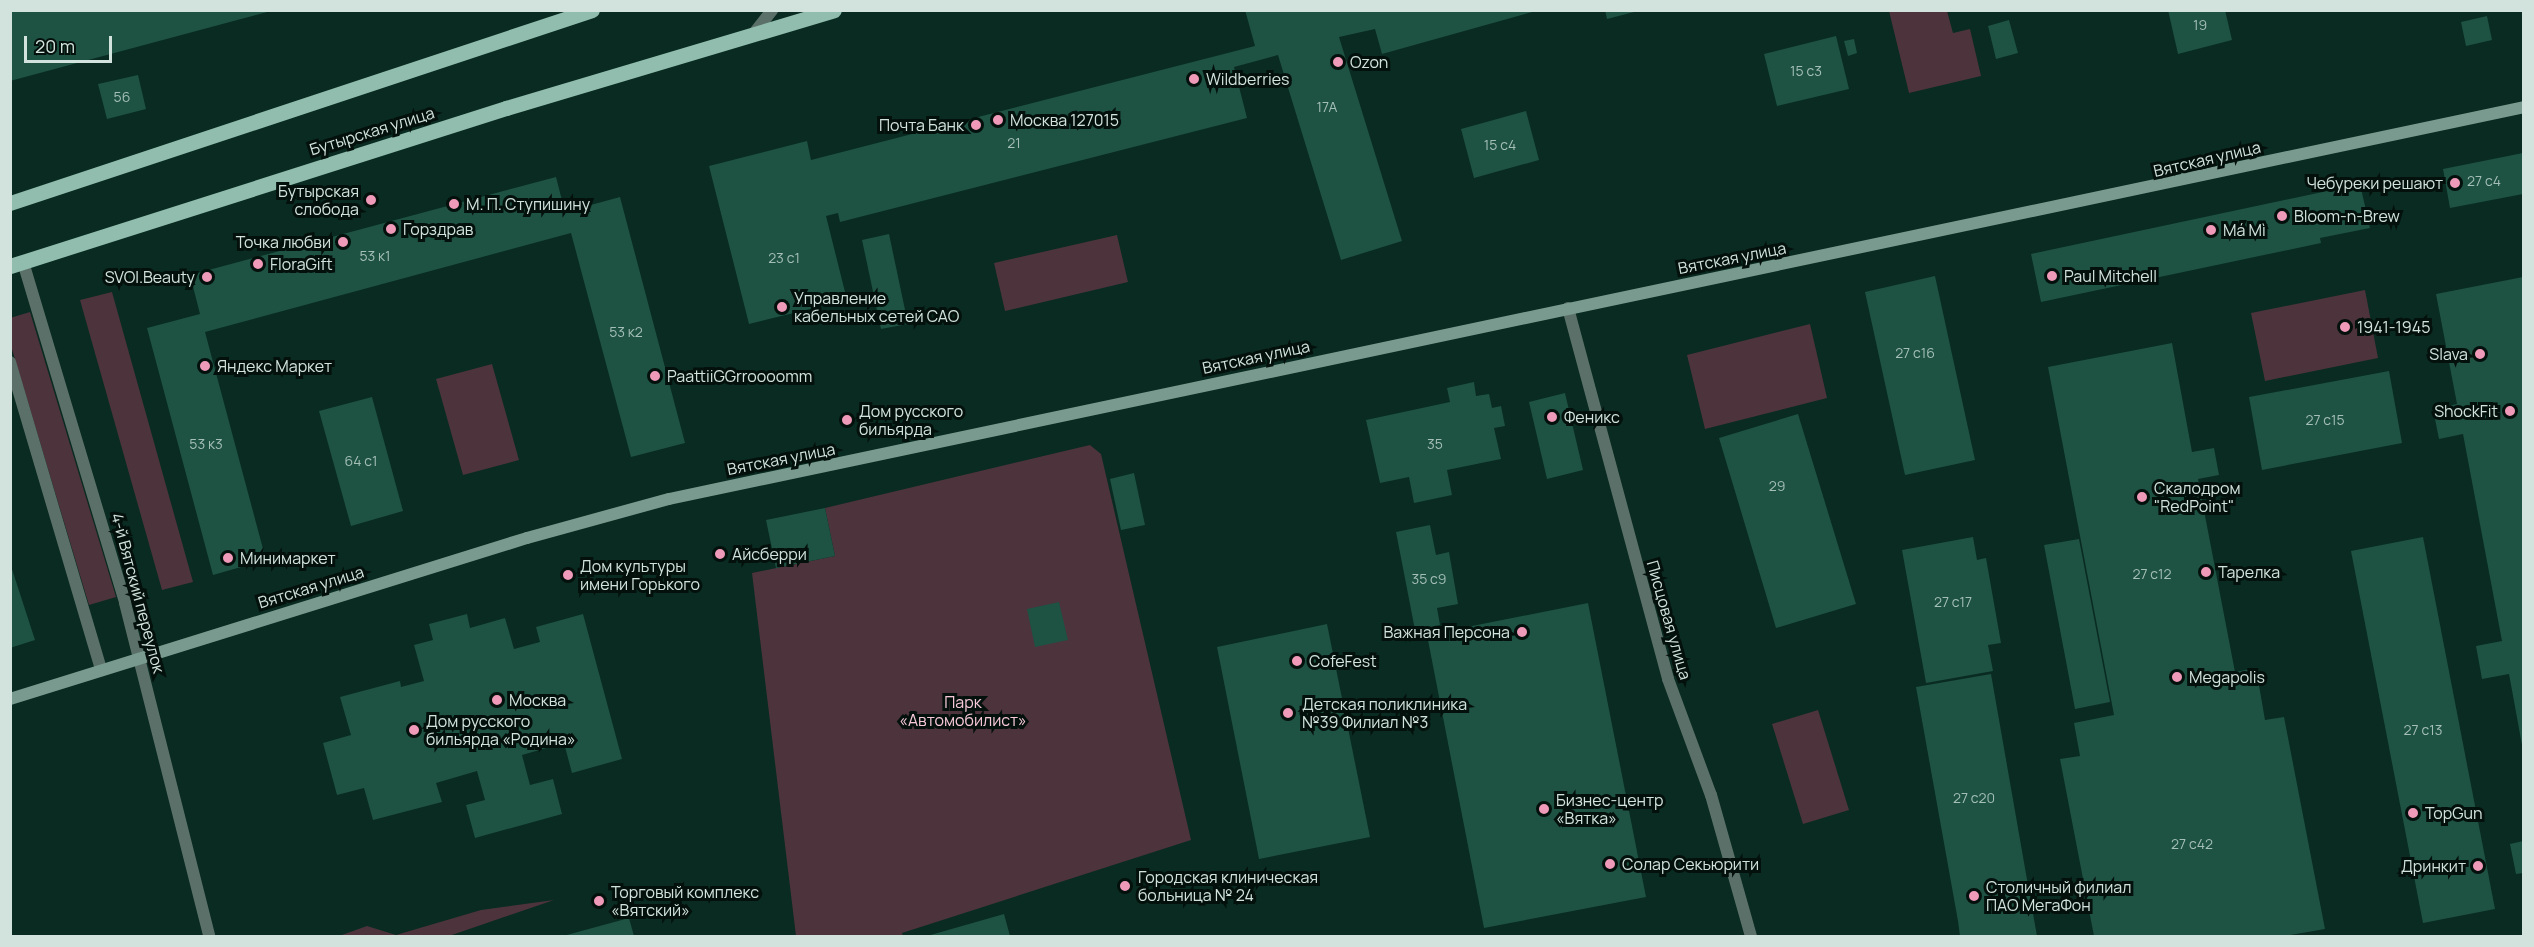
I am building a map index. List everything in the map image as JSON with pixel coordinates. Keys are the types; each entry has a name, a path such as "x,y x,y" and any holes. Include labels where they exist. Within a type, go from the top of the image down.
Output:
{"main road":[{"path":"10,203 592,10"},
{"name":"Бутырская улица","path":"17,264 834,10"}],"street":[{"name":"Бутырская улица","path":"746,37 767,22 772,10"},
{"name":"Вятская улица","path":"10,699 527,537 669,499 2523,107"},
{"name":"4-й Вятский переулок","path":"17,264 139,657 209,936"},
{"name":"Писцовая улица","path":"1568,308 1668,678 1711,795 1751,936"},
{"path":"10,362 101,669"}],"green space":[{"path":"1889,11 1947,11 1953,33 1970,29 1981,76 1909,93"},
{"path":"1117,235 1128,282 1005,311 994,263"},
{"path":"2365,290 2378,358 2265,381 2251,313"},
{"path":"112,292 193,582 162,590 80,300"},
{"path":"30,312 116,597 89,605 11,346 10,318"},
{"path":"1810,324 1827,398 1705,429 1687,355"},
{"path":"492,364 519,460 463,475 436,379"},
{"name":"Парк «Автомобилист»","path":"1090,445 1101,454 1191,840 902,933 903,936 796,936 752,573 835,556 825,508"},
{"path":"1818,710 1849,810 1803,824 1772,724"},
{"path":"554,900 449,936 339,936 367,926 396,935 481,910"}],"building":[{"path":"10,10 271,10 271,11 10,81"},
{"path":"1245,10 1536,11 1382,54 1375,29 1339,37 1402,241 1341,260 1278,55 1234,67 1247,118 840,222 838,213 826,216 847,300 749,324 709,166 807,141 811,160 1255,46"},
{"path":"1605,10 1637,10 1638,11 1607,19"},
{"path":"2168,10 2225,10 2232,40 2178,54"},
{"path":"2487,16 2492,40 2466,46 2461,22"},
{"path":"2009,20 2018,53 1996,59 1988,26"},
{"path":"1836,36 1849,89 1777,106 1764,54"},
{"path":"1854,39 1857,53 1848,56 1844,41"},
{"path":"138,75 146,109 107,119 98,84"},
{"path":"1526,111 1539,160 1474,178 1461,129"},
{"path":"2523,153 2523,194 2450,208 2443,169"},
{"path":"556,177 565,212 620,197 685,443 631,457 571,233 205,332 266,560 213,575 147,328 200,314 190,275"},
{"path":"2360,184 2370,228 2320,238 2321,243 2041,302 2031,254"},
{"path":"889,234 908,324 881,329 862,240"},
{"path":"1935,276 1975,460 1905,475 1865,292"},
{"path":"2523,277 2522,745 2509,674 2482,679 2476,646 2502,641 2463,434 2439,439 2433,409 2457,404 2436,294"},
{"path":"2172,343 2192,452 2214,448 2219,475 2198,479 2235,672 2256,668 2265,720 2284,717 2325,929 2285,936 2094,936 2060,759 2080,756 2074,723 2114,715 2048,367"},
{"path":"2389,371 2402,443 2262,470 2249,397"},
{"path":"1474,382 1476,396 1489,394 1492,408 1501,406 1505,426 1494,428 1501,459 1447,470 1452,495 1414,503 1409,477 1380,483 1366,420 1450,402 1447,388"},
{"path":"1565,393 1583,470 1547,479 1529,402"},
{"path":"372,397 403,511 351,526 319,411"},
{"path":"1798,414 1856,604 1776,628 1719,438"},
{"path":"1134,473 1145,525 1121,530 1110,479"},
{"path":"825,508 835,556 776,568 766,520"},
{"path":"1430,525 1436,555 1449,552 1458,604 1437,608 1440,625 1415,630 1396,532"},
{"path":"1973,537 1977,560 1986,558 2001,643 1988,645 1993,671 1926,683 1902,550"},
{"path":"2423,537 2495,909 2423,923 2351,551"},
{"path":"2079,539 2110,702 2075,709 2044,545"},
{"path":"10,563 35,640 10,648"},
{"path":"1059,602 1068,640 1035,647 1027,609"},
{"name":"Бизнес-центр «Вятка»","path":"1588,603 1646,897 1484,928 1427,635"},
{"path":"467,614 470,628 505,618 514,649 540,642 536,627 583,614 622,759 572,773 564,743 522,755 530,785 553,779 562,814 475,838 466,805 485,800 477,771 436,783 442,802 373,820 364,788 337,795 323,743 351,735 340,697 400,681 401,687 424,681 414,645 433,640 429,624"},
{"name":"Детская поликлиника №39 Филиал №3","path":"1327,624 1370,837 1259,859 1217,647"},
{"path":"1991,674 2037,936 1960,936 1916,687"},
{"path":"2523,841 2523,873 2516,874 2510,844"},
{"path":"1004,914 1010,936 927,936"},
{"path":"629,918 634,936 563,936"}],"place":[{"name":"Ozon","path":"1338,62"},
{"name":"Wildberries","path":"1194,79"},
{"name":"Москва 127015","path":"998,120"},
{"name":"Почта Банк","path":"976,125"},
{"name":"Чебуреки решают","path":"2455,183"},
{"name":"Бутырская слобода","path":"371,200"},
{"name":"М. П. Ступишину","path":"454,204"},
{"name":"Bloom-n-Brew","path":"2282,216"},
{"name":"Горздрав","path":"391,229"},
{"name":"Má Mì","path":"2211,230"},
{"name":"Точка любви","path":"343,242"},
{"name":"FloraGift","path":"258,264"},
{"name":"Paul Mitchell","path":"2052,276"},
{"name":"SVOI.Beauty","path":"207,277"},
{"name":"Управление кабельных сетей САО","path":"782,307"},
{"name":"1941-1945","path":"2345,327"},
{"name":"Slava","path":"2480,354"},
{"name":"Яндекс Маркет","path":"205,366"},
{"name":"PaattiiGGrroooomm","path":"655,376"},
{"name":"ShockFit","path":"2510,411"},
{"name":"Феникс","path":"1552,417"},
{"name":"Дом русского бильярда","path":"847,420"},
{"name":"Скалодром \"RedPoint\"","path":"2142,497"},
{"name":"Айсберри","path":"720,554"},
{"name":"Минимаркет","path":"228,558"},
{"name":"Тарелка","path":"2206,572"},
{"name":"Дом культуры имени Горького","path":"568,575"},
{"name":"Важная Персона","path":"1522,632"},
{"name":"CofeFest","path":"1297,661"},
{"name":"Megapolis","path":"2177,677"},
{"name":"Москва","path":"497,700"},
{"name":"Детская поликлиника №39 Филиал №3","path":"1288,713"},
{"name":"Дом русского бильярда «Родина»","path":"414,730"},
{"name":"Бизнес-центр «Вятка»","path":"1544,809"},
{"name":"TopGun","path":"2413,813"},
{"name":"Солар Секьюрити","path":"1610,864"},
{"name":"Дринкит","path":"2478,866"},
{"name":"Городская клиническая больница № 24","path":"1125,886"},
{"name":"Столичный филиал ПАО МегаФон","path":"1974,896"},
{"name":"Торговый комплекс «Вятский»","path":"599,901"}]}
